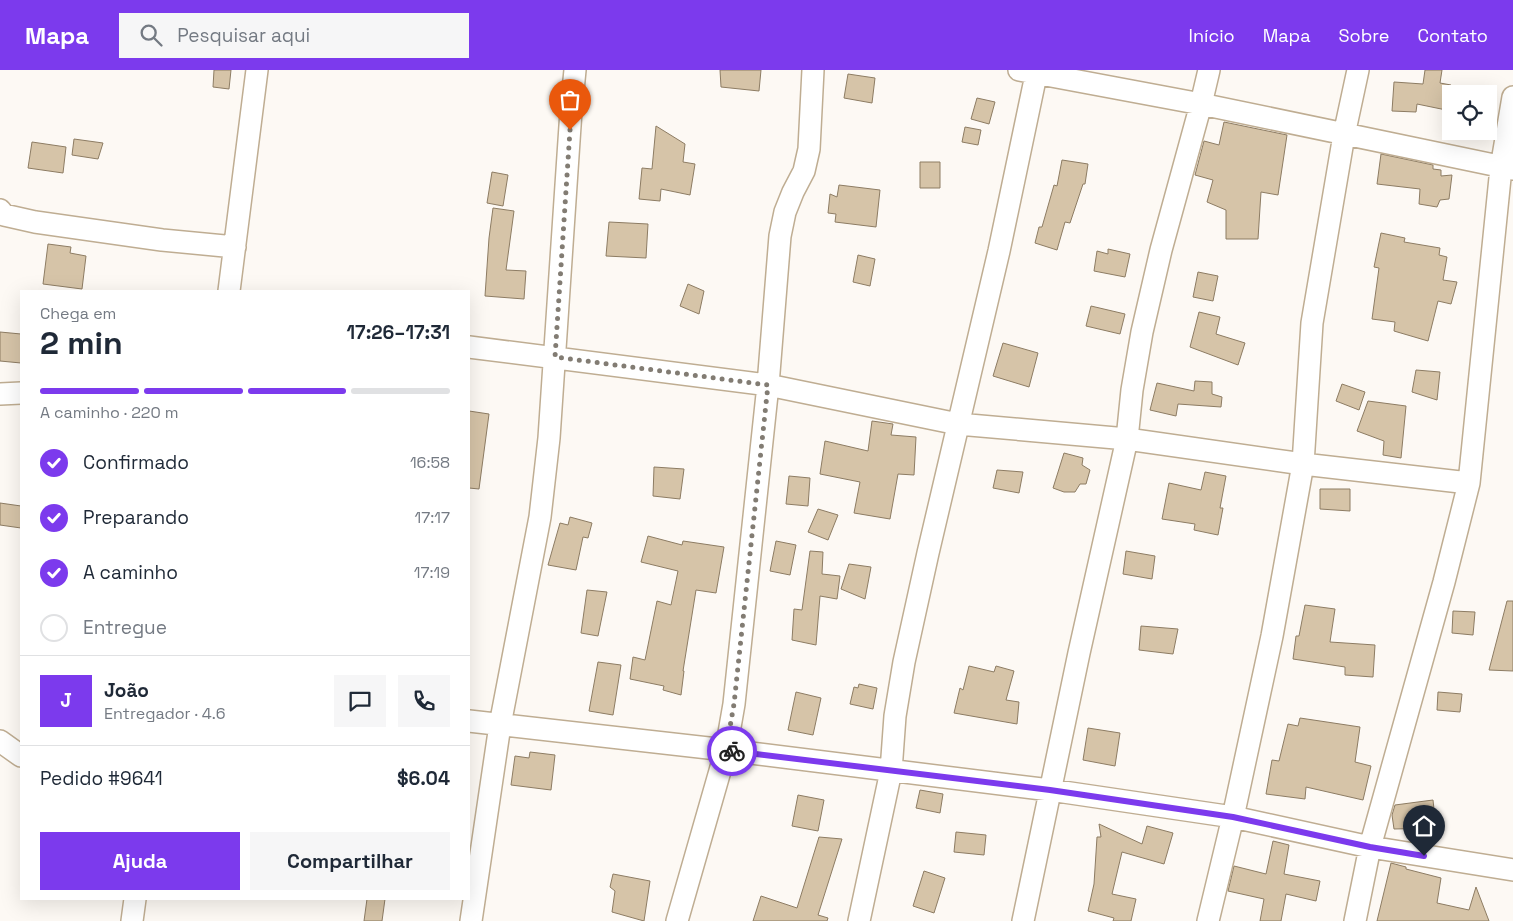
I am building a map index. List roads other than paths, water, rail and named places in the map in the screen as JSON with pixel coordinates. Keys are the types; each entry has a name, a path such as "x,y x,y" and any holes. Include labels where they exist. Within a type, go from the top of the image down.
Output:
{"street":[{"path":"229,290 257,70"},
{"path":"471,921 500,725 540,517 549,438 575,70"},
{"path":"677,921 726,750 734,704 768,385 780,236 786,212 793,192 804,171 809,150 814,70"},
{"path":"1023,921 1079,653 1127,439 1132,390 1142,332 1161,250 1209,70"},
{"path":"1208,921 1233,817 1272,636 1303,464 1312,323 1344,134 1358,70"},
{"path":"859,921 891,771 895,716 904,662 999,251 1031,71 1201,104 1507,169"},
{"path":"1355,921 1370,847 1444,582 1469,483 1507,169 1513,97"},
{"path":"0,210 4,215 35,222 162,240 235,247"},
{"path":"470,347 768,385 958,424 1127,439 1303,464 1469,483"},
{"path":"0,394 20,393"},
{"path":"470,721 726,750 1050,790 1233,817 1370,847 1513,870"},
{"path":"0,741 20,755"},
{"path":"132,921 135,900"}]}
